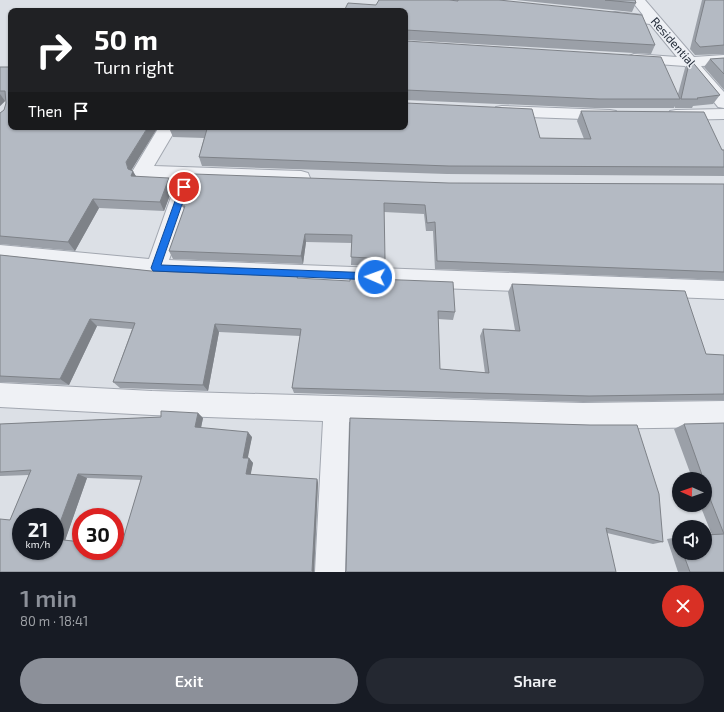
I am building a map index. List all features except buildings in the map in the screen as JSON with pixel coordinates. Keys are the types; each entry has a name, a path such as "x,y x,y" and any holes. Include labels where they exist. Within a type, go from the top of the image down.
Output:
{"street":[{"name":"Residential","path":"638,0 692,62 724,102"},
{"path":"602,14 655,20"},
{"path":"620,58 692,62 724,60"},
{"path":"487,110 625,115"},
{"path":"663,115 724,114"},
{"path":"166,130 141,172 322,178"},
{"path":"156,268 189,173"},
{"path":"0,253 156,268 724,290"},
{"path":"0,395 152,403 583,416 724,414"},
{"path":"330,572 336,409"}],"route":[{"path":"184,187 156,268 375,277"}]}
